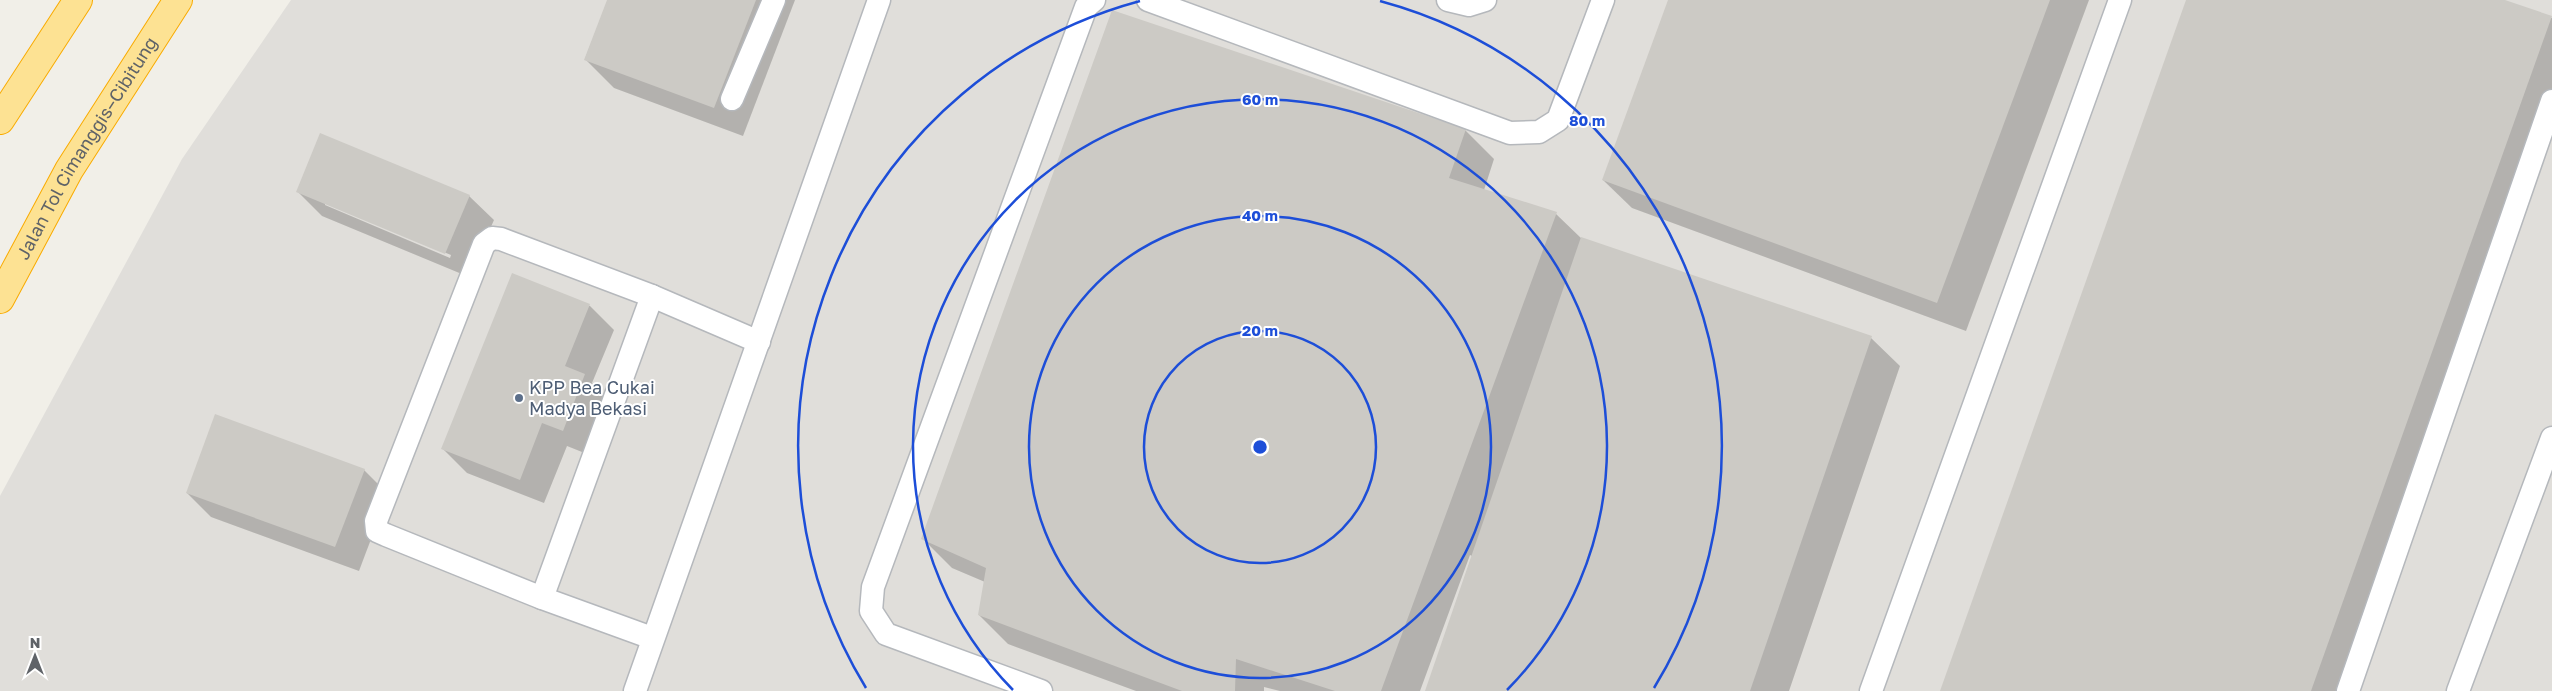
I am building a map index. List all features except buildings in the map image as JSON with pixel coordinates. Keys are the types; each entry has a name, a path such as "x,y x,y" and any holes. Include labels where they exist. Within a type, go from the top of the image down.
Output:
{"highway":[{"path":"0,120 78,0"},
{"name":"Jalan Tol Cimanggis–Cibitung","path":"0,299 68,170 178,0"}],"lane":[{"path":"732,99 774,0"},
{"path":"634,691 879,0"},
{"path":"1041,691 886,634 871,611 877,578 1086,7 1094,0"},
{"path":"1148,0 1510,133 1539,132 1558,120 1603,0"},
{"path":"1448,0 1469,5 1485,0"},
{"path":"1871,691 2120,0"},
{"path":"2348,691 2552,101"},
{"path":"652,638 542,598 386,535 377,531 376,521 484,244 492,238 501,239 652,296 759,342"},
{"path":"542,598 652,296"},
{"path":"2458,691 2552,438"}],"shaded area":[{"path":"291,0 2552,0 2552,691 0,691 0,496 182,159"}],"place":[{"name":"KPP Bea Cukai Madya Bekasi","path":"519,398"}]}
